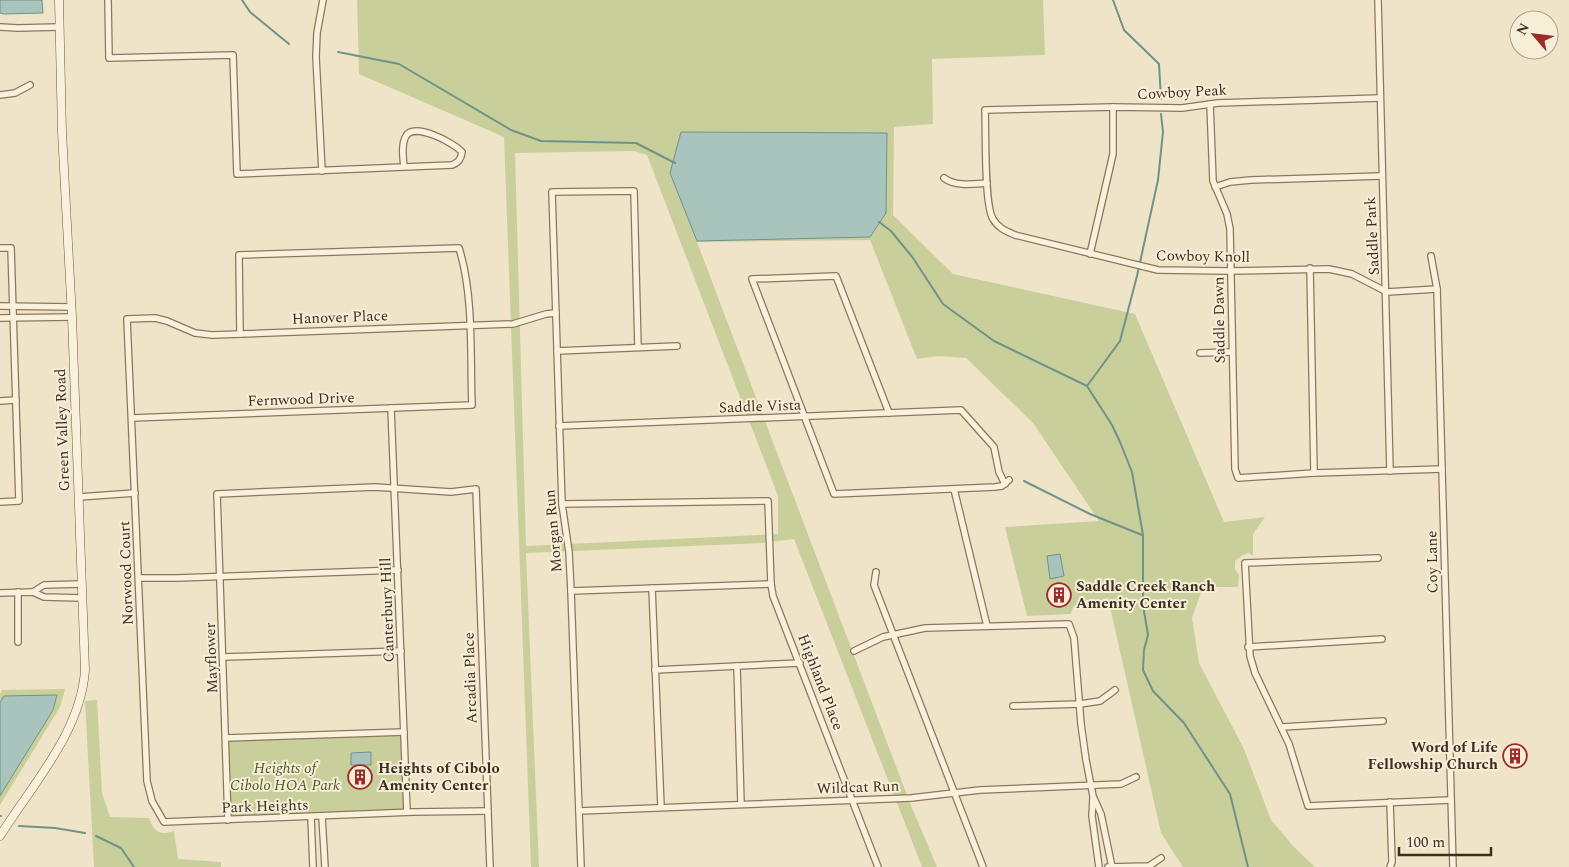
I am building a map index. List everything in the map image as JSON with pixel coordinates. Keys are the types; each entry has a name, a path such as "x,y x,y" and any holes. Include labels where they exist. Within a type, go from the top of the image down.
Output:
{"street":[{"name":"Green Valley Road","path":"0,836 69,730 78,709 84,687 85,670 72,307 58,0"},
{"path":"108,0 109,58 233,55 237,174 452,165 461,158 462,152 451,143 418,130 412,130 406,135 404,141 404,167"},
{"path":"322,171 316,57 317,33 323,0"},
{"name":"Saddle Park","path":"1378,0 1387,292 1390,471"},
{"path":"0,27 59,26"},
{"path":"0,95 15,93 30,85"},
{"name":"Cowboy Peak","path":"985,110 1113,106 1182,108 1218,103 1380,98"},
{"name":"Saddle Dawn","path":"1210,104 1212,174 1215,187 1229,221 1235,469 1238,478 1314,473"},
{"path":"1090,254 1113,154 1113,106"},
{"name":"Cowboy Knoll","path":"985,110 991,217 1002,229 1014,235 1158,270 1329,269 1352,274 1387,292"},
{"path":"1215,187 1230,182 1251,180 1382,176"},
{"path":"944,178 950,183 958,184 988,183"},
{"name":"Morgan Run","path":"581,867 569,552 562,504 552,192 634,191 638,348"},
{"path":"0,248 11,248 19,501 0,502"},
{"path":"240,334 239,255 459,248 467,275 470,325"},
{"name":"Coy Lane","path":"1431,256 1437,289 1453,867"},
{"path":"1310,268 1314,473 1442,469"},
{"path":"889,413 836,276 752,279 834,494 954,489 987,626"},
{"path":"1387,292 1437,289"},
{"path":"0,306 72,307"},
{"name":"Hanover Place","path":"127,319 155,318 168,321 195,333 212,335 516,323 556,313"},
{"path":"0,318 72,317"},
{"name":"Norwood Court","path":"127,319 147,781 152,801 164,822"},
{"name":"Fernwood Drive","path":"132,418 472,405 470,325"},
{"path":"557,351 677,346"},
{"path":"1200,353 1232,352"},
{"path":"0,401 16,400"},
{"name":"Canterbury Hill","path":"391,408 407,812"},
{"name":"Saddle Vista","path":"560,426 961,410 994,447 999,472 1007,482 999,487 954,489"},
{"name":"Arcadia Place","path":"395,488 451,492 476,489 490,867"},
{"name":"Mayflower","path":"228,820 217,494 395,488"},
{"path":"78,497 135,493"},
{"name":"Highland Place","path":"562,504 768,501 770,584 773,596 878,867"},
{"path":"1378,558 1245,563 1248,647 1255,673 1289,744 1308,806 1451,800"},
{"path":"139,578 220,577 398,570"},
{"path":"876,572 874,585 983,867"},
{"path":"57,584 57,598"},
{"path":"33,592 44,585 82,584"},
{"path":"571,591 770,584"},
{"path":"652,588 661,807"},
{"path":"18,592 18,642"},
{"path":"0,593 33,592 44,598 82,598"},
{"path":"854,651 883,638 925,628 1069,624 1074,638 1081,724 1091,786 1101,814 1112,867"},
{"path":"1248,647 1382,639"},
{"path":"223,657 401,651"},
{"path":"655,670 800,663"},
{"path":"737,666 741,804"},
{"path":"1012,706 1080,704 1100,701 1115,690"},
{"path":"1282,727 1383,721"},
{"path":"226,738 404,732"},
{"name":"Wildcat Run","path":"579,811 911,798 980,790 1121,784 1136,777"},
{"path":"1093,796 1092,816 1099,867"},
{"path":"1390,802 1392,862 1390,867"},
{"name":"Park Heights","path":"164,822 407,812 488,811"},
{"path":"322,816 324,867"},
{"path":"311,817 313,867"},
{"path":"1108,867 1149,866 1162,858"}],"green space":[{"path":"357,0 1043,0 1045,55 932,59 933,124 894,127 893,215 953,274 1135,314 1224,522 1265,517 1253,534 1253,556 1249,553 1235,561 1235,569 1239,575 1238,587 1203,587 1192,618 1199,663 1244,749 1271,820 1294,847 1315,867 1183,867 1161,833 1108,598 1073,607 1071,614 1027,616 1005,527 1099,521 1033,423 966,358 938,356 917,359 870,240 697,242 910,803 937,867 922,867 794,539 763,543 526,553 539,867 531,867 504,137 359,74","holes":["634,151 647,155 778,496 778,534 526,546 515,153"]},
{"path":"65,689 60,707 0,805 0,694 2,690"},
{"path":"97,700 102,793 110,817 149,818 153,827 158,832 174,831 178,859 221,862 221,867 94,867 85,701"},
{"name":"Heights of Cibolo HOA Park","path":"404,732 407,812 228,820 226,738"}],"water":[{"path":"0,0 42,0 43,13 0,13"},
{"path":"681,132 887,133 886,213 870,237 697,241 670,173"},
{"path":"1060,554 1064,576 1050,579 1047,556"},
{"path":"57,695 53,710 0,796 0,702 4,696"},
{"path":"371,752 371,765 351,765 351,753"}],"waterway":[{"path":"242,0 250,12 289,44"},
{"path":"1113,0 1124,30 1159,64 1161,99"},
{"path":"338,52 399,64 511,130 541,141 636,143 675,163"},
{"path":"1087,386 1120,341 1137,276 1158,180 1163,132 1161,114"},
{"path":"879,222 891,231 913,258 943,304 994,341 1087,386 1112,425 1132,472 1143,535 1143,605 1148,635 1144,650 1143,670 1153,691 1184,723 1230,794 1248,867"},
{"path":"1024,481 1090,514 1142,535"},
{"path":"19,826 55,828 85,833"},
{"path":"96,836 121,848 134,867"}],"place":[{"name":"Saddle Creek Ranch Amenity Center","path":"1059,595"},
{"name":"Word of Life Fellowship Church","path":"1515,756"},
{"name":"Heights of Cibolo Amenity Center","path":"360,777"}]}
